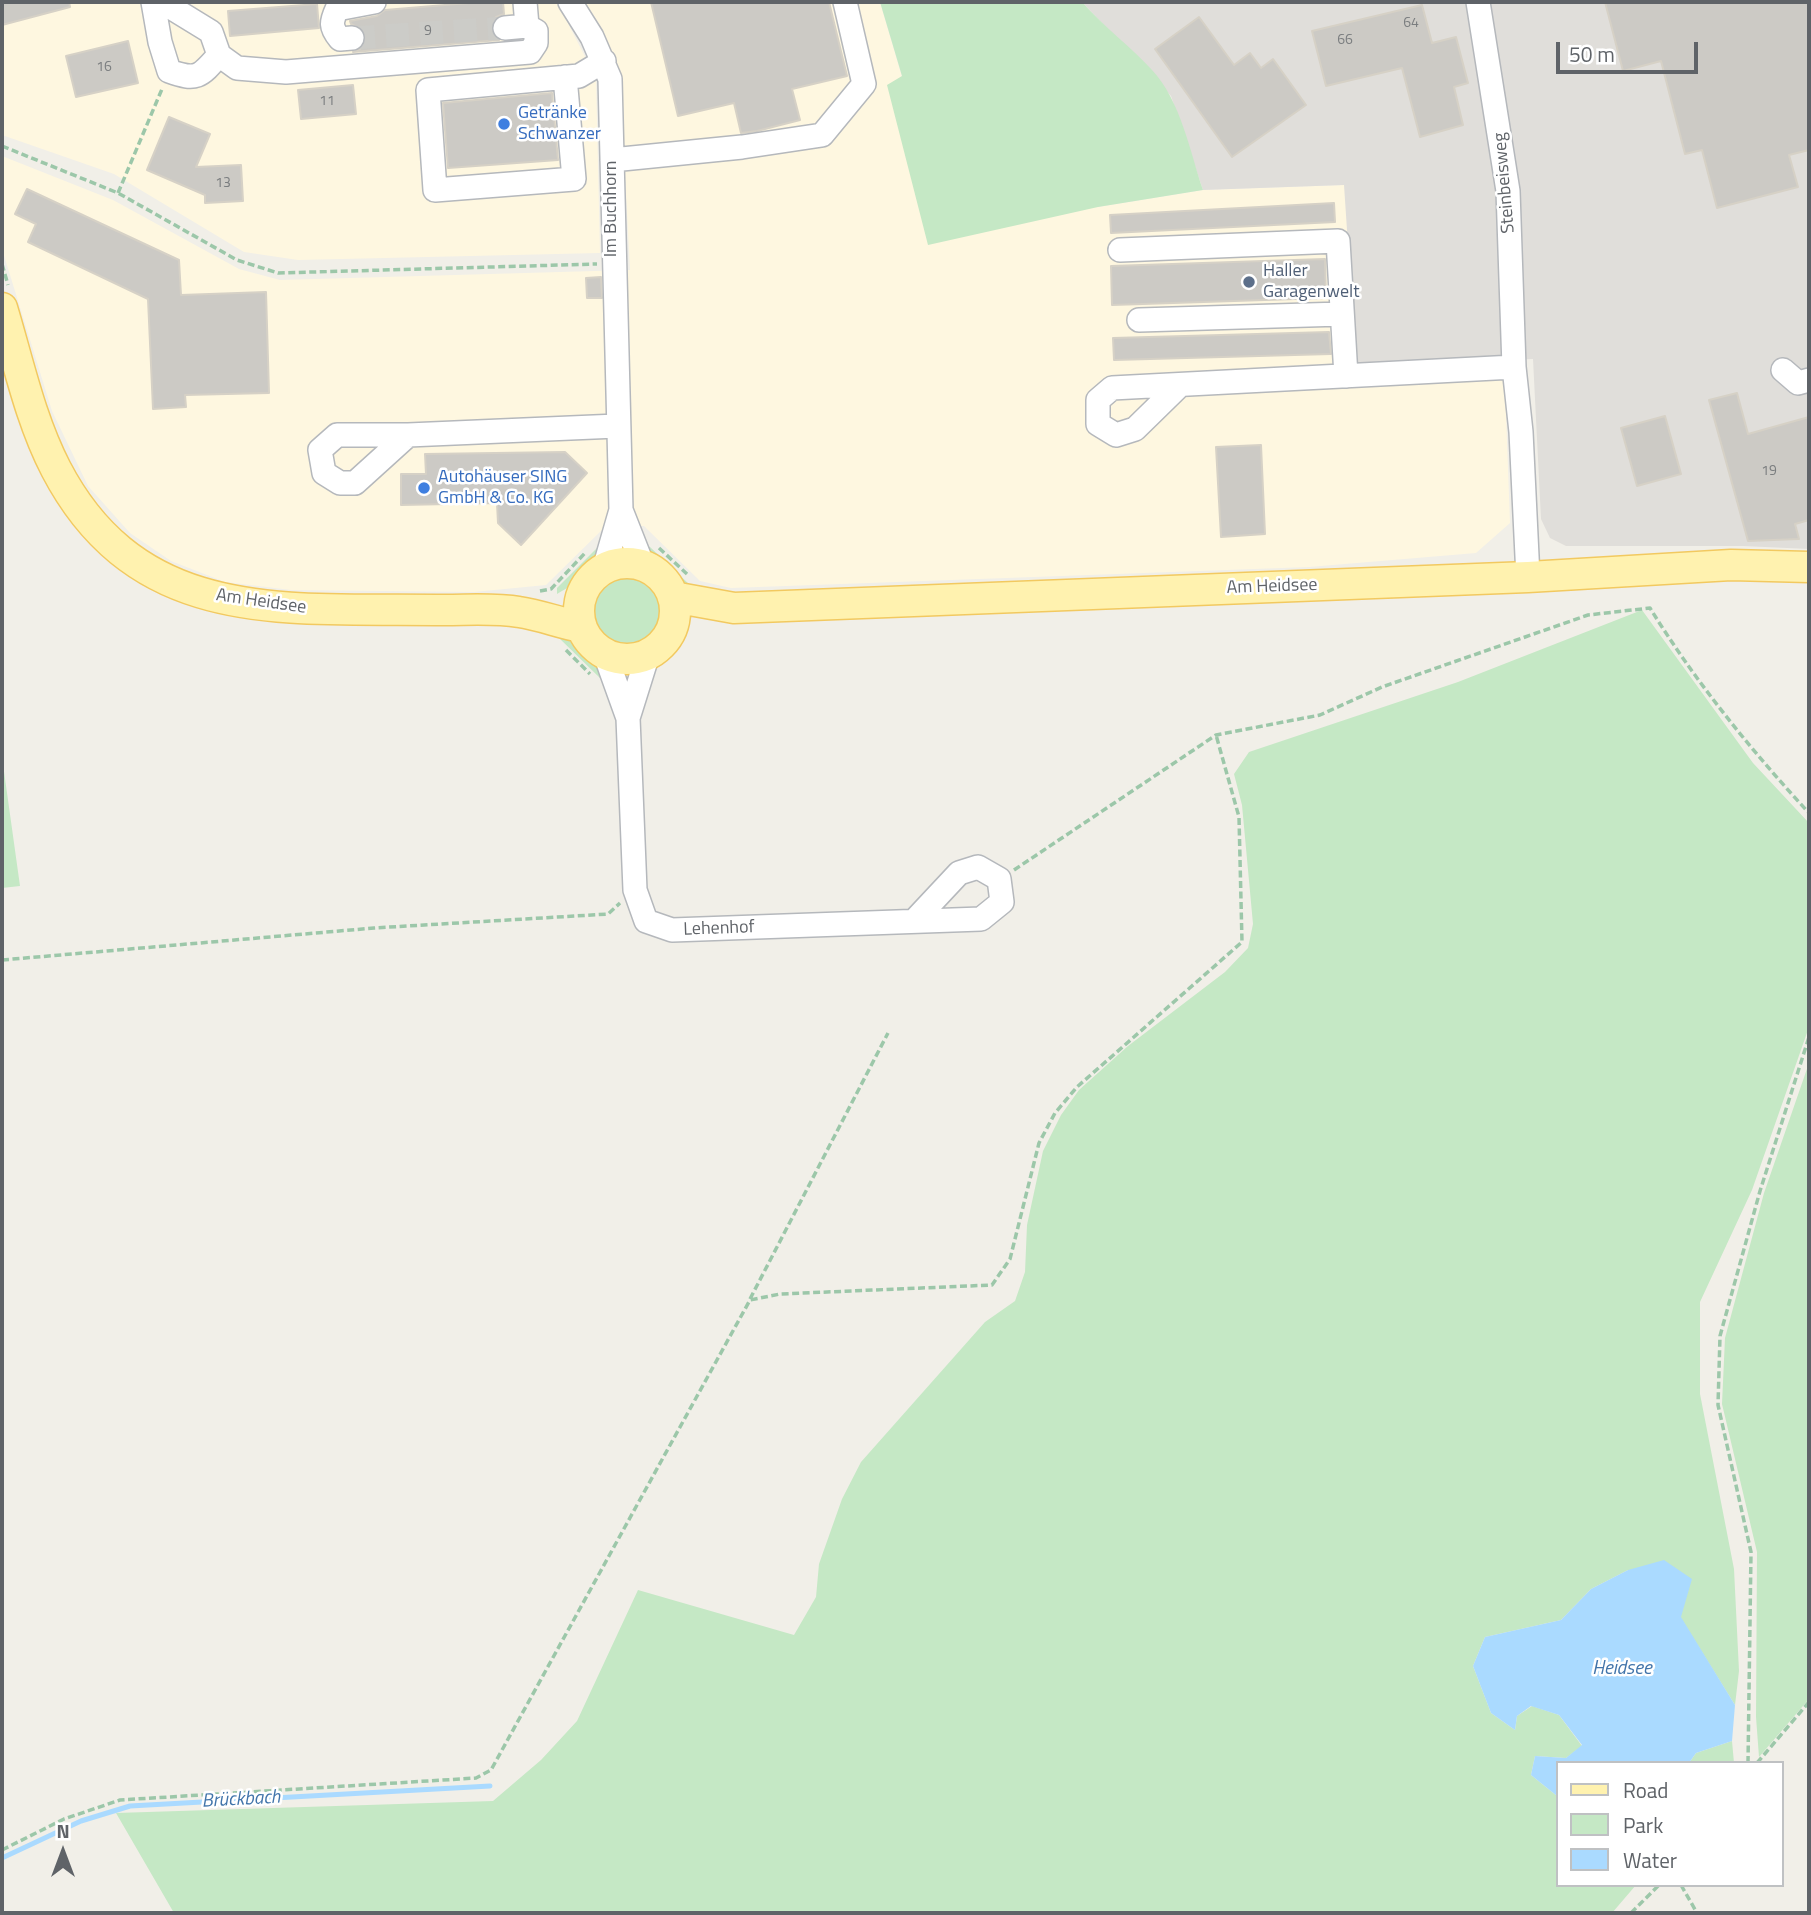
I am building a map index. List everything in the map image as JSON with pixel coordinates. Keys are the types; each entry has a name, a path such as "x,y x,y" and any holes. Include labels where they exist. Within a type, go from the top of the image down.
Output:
{"main road":[{"name":"Am Heidsee","path":"6,299 42,439 56,470 96,526 113,543 154,573 191,591 235,602 284,609 524,602 581,596"},
{"path":"600,556 643,566 666,584 673,597 675,612 671,630 648,654 627,660 605,654 590,643 571,636 581,596 594,576 600,556"},
{"name":"Am Heidsee","path":"673,597 734,608 1528,577 1705,566 1809,567"},
{"name":"Am Heidsee","path":"524,602 571,636"},
{"name":"Am Heidsee","path":"671,630 734,608"}],"street":[{"path":"153,2 160,42 169,71 189,78 204,74 219,55"},
{"path":"162,2 211,32 219,55 237,68 286,72 530,52 536,43 536,31 516,27 525,2"},
{"path":"352,38 340,39 332,29 331,21 337,9 374,2"},
{"name":"Im Buchhorn","path":"570,2 604,61 610,79 621,510 643,566"},
{"path":"612,160 742,147 822,135 864,84 845,2"},
{"name":"Steinbeisweg","path":"1478,2 1508,191 1514,367 1521,432 1528,577"},
{"path":"565,77 574,179 435,190 428,90 565,77 579,76 604,61"},
{"path":"1120,250 1338,241 1346,376"},
{"path":"1139,320 1342,314"},
{"path":"1180,385 1514,367"},
{"path":"1783,370 1798,383 1809,380"},
{"path":"408,435 617,426"},
{"name":"Im Buchhorn","path":"600,556 621,510"},
{"name":"Lehenhof","path":"605,654 628,718 635,890 646,921 673,930 981,919 1002,902 999,879"},
{"name":"Lehenhof","path":"628,718 648,654"},
{"path":"915,920 959,873 978,867 999,879"}],"path":[{"path":"118,193 169,71"},
{"path":"2,146 118,193 237,260 278,273 613,264"},
{"path":"2,264 6,299"},
{"path":"524,602 551,592 600,556"},
{"path":"999,879 1216,735 1320,715 1382,687 1588,615 1650,608 1671,643 1759,758 1809,813"},
{"path":"571,636 599,684"},
{"path":"750,1300 780,1294 992,1285 1010,1259 1039,1143 1055,1113 1077,1087 1242,942 1239,817 1216,735"},
{"path":"2,960 374,928 608,914 621,902"},
{"path":"2,1850 64,1819 120,1800 476,1778 491,1770 750,1300 888,1033"},
{"path":"1748,1761 1751,1552 1718,1405 1720,1336 1760,1191 1809,1037"},
{"path":"1759,1761 1809,1702"},
{"path":"1631,1913 1657,1887"},
{"path":"1682,1887 1697,1913"}],"shaded area":[{"path":"2,2 557,2 596,78 600,253 298,260 244,252 114,174 2,135"},
{"path":"585,2 880,2 902,77 1098,207 1203,190 1345,185 1356,365 1504,360 1510,523 1476,553 1309,567 731,588 700,581 644,526 605,527 546,585 474,592 291,590 225,582 171,561 130,533 88,486 52,411 2,249 2,156 113,200 239,269 280,280 630,270 620,80 601,27"},
{"path":"1082,2 1809,2 1809,549 1743,546 1566,546 1550,538 1541,519 1533,359 1356,365 1344,185 1203,190 1171,96"}],"green space":[{"path":"880,2 1082,2 1144,61 1162,82 1184,127 1203,190 1098,207 928,245 887,85 902,76"},
{"path":"642,544 650,547 691,586 675,584 653,563"},
{"path":"599,546 593,563 584,575 557,594 557,588"},
{"path":"625,578 644,584 654,594 660,613 654,632 644,642 625,648 606,642 596,632 590,613 596,594 606,584"},
{"path":"1642,610 1753,763 1809,823 1809,1027 1752,1190 1700,1302 1700,1394 1734,1569 1739,1671 1735,1705 1680,1617 1628,1570 1591,1589 1561,1620 1485,1637 1473,1666 1491,1713 1515,1730 1517,1716 1532,1706 1559,1715 1582,1746 1566,1758 1535,1756 1531,1775 1556,1795 1556,1887 1634,1887 1612,1913 174,1913 116,1813 493,1801 541,1760 577,1721 638,1590 794,1635 816,1597 819,1564 842,1499 861,1462 985,1322 1015,1301 1025,1272 1027,1225 1043,1151 1061,1115 1079,1090 1128,1046 1225,972 1248,948 1253,924 1242,805 1234,774 1249,752 1458,682"},
{"path":"557,636 572,641 586,652 598,665 606,680 602,680"},
{"path":"2,757 20,886 2,888"},
{"path":"1809,1063 1809,1699 1759,1757 1756,1717 1757,1552 1722,1404 1725,1338 1764,1193"},
{"path":"1732,1741 1734,1761 1690,1761 1696,1753"}],"water":[{"name":"Heidsee","path":"1664,1560 1692,1579 1681,1617 1735,1705 1732,1741 1696,1753 1690,1761 1556,1761 1556,1795 1531,1775 1535,1756 1566,1758 1582,1745 1559,1715 1531,1706 1517,1716 1515,1730 1491,1713 1473,1666 1485,1637 1561,1620 1591,1589 1628,1570"}],"building":[{"path":"2,2 69,2 70,7 2,25"},
{"path":"503,2 504,14 496,17 491,29 499,40 353,52 360,49 366,38 363,30 350,21 377,16 385,10"},
{"path":"651,2 829,2 847,76 792,89 800,120 757,131 741,133 734,103 678,116"},
{"path":"1605,2 1809,2 1809,150 1789,155 1798,187 1717,208 1702,150 1685,154 1661,61 1623,71"},
{"path":"317,4 319,28 230,36 228,11"},
{"path":"1422,5 1432,43 1456,37 1468,83 1454,87 1463,125 1420,137 1402,68 1326,86 1312,31"},
{"path":"1199,17 1234,65 1250,53 1261,68 1273,59 1306,105 1232,157 1155,49"},
{"path":"128,41 138,83 76,97 66,56"},
{"path":"353,85 356,114 301,119 298,90"},
{"path":"552,93 558,160 448,168 443,103"},
{"path":"169,117 210,134 196,167 241,165 243,201 205,203 205,195 147,170"},
{"path":"27,189 179,260 181,295 266,292 269,393 185,395 186,407 153,409 148,299 28,242 36,224 15,214"},
{"path":"1334,203 1335,222 1111,233 1110,215"},
{"path":"1325,259 1326,298 1112,305 1111,266"},
{"path":"601,277 602,298 587,298 586,278"},
{"path":"1329,332 1331,354 1114,360 1113,338"},
{"path":"1737,393 1748,434 1809,417 1809,520 1795,524 1799,539 1748,541 1709,400"},
{"path":"1665,416 1681,474 1637,486 1621,428"},
{"path":"1261,445 1265,534 1221,537 1216,447"},
{"path":"565,452 587,473 521,545 498,523 497,503 401,505 401,474 426,474 425,454"}],"waterway":[{"name":"Brückbach","path":"2,1858 81,1821 130,1806 490,1786"}],"tunnel":[{"path":"352,38 505,28"}],"place":[{"name":"Getränke Schwanzer","path":"504,124"},
{"name":"Haller Garagenwelt","path":"1249,282"},
{"name":"Autohäuser SING GmbH & Co. KG","path":"424,488"}]}
